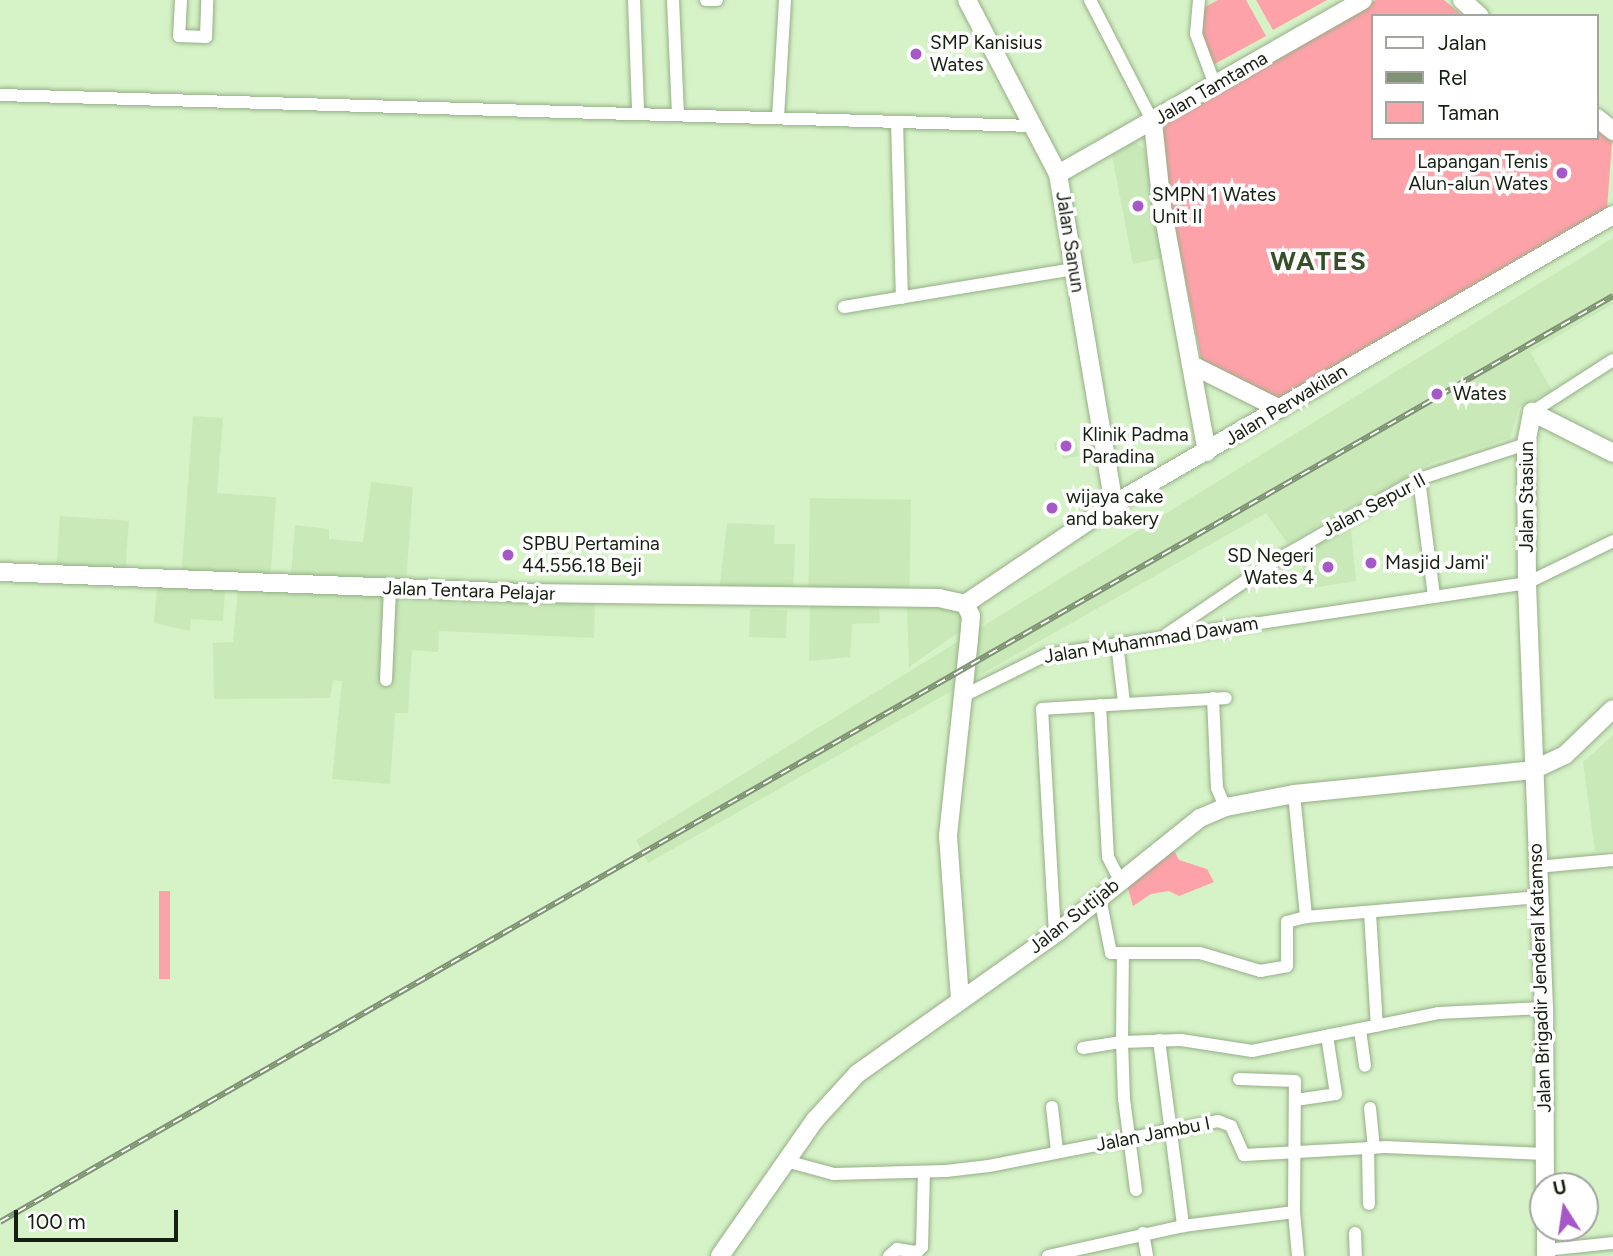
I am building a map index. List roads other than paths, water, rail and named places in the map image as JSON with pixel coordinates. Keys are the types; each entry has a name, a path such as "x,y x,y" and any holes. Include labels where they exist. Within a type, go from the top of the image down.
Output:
{"main road":[{"name":"Jalan Sanun","path":"967,0 1058,174 1114,504"},
{"path":"1462,0 1478,14"},
{"name":"Jalan Tamtama","path":"1058,174 1153,122 1353,3"},
{"path":"1599,120 1613,131"},
{"path":"1153,122 1162,207 1207,452"},
{"name":"Jalan Perwakilan","path":"965,604 1114,504 1613,215"},
{"path":"1192,365 1280,409"},
{"path":"1532,412 1613,453"},
{"name":"Jalan Stasiun","path":"1532,412 1526,444 1532,770"},
{"name":"Jalan Tentara Pelajar","path":"0,572 390,589 939,598 965,604"},
{"path":"960,1000 948,836 971,616 965,604"},
{"name":"Jalan Sutijab","path":"720,1256 786,1161 857,1074 1055,934 1175,834 1225,807 1294,794 1532,770 1565,755 1613,709"},
{"name":"Jalan Brigadir Jenderal Katamso","path":"1532,770 1544,1008 1545,1172"}],"street":[{"path":"181,0 179,36 206,37 207,0"},
{"path":"634,0 638,111"},
{"path":"673,0 678,113"},
{"path":"706,0 717,0"},
{"path":"778,118 785,0"},
{"path":"1090,0 1153,122"},
{"path":"1199,0 1196,34 1215,85"},
{"path":"0,95 638,111 1034,126"},
{"path":"897,122 902,298"},
{"path":"844,307 1074,269"},
{"path":"1532,412 1613,360"},
{"name":"Jalan Sepur II","path":"1164,636 1275,561 1419,479 1526,444"},
{"path":"1419,479 1434,596"},
{"name":"Jalan Muhammad Dawam","path":"961,697 1029,660 1116,643 1527,583 1613,541"},
{"path":"386,680 390,589"},
{"path":"1116,643 1124,703"},
{"path":"1055,934 1042,709 1220,698 1217,788 1225,807"},
{"path":"1100,705 1108,857 1120,881"},
{"path":"1294,794 1306,917"},
{"path":"1537,867 1613,860"},
{"path":"1100,898 1111,953 1200,953 1249,970 1270,970 1287,965 1288,921 1306,917 1539,897"},
{"path":"1370,913 1377,1026"},
{"path":"1122,953 1122,1042 1136,1190"},
{"path":"1083,1048 1159,1040 1252,1051 1447,1012 1544,1008"},
{"path":"1360,1030 1365,1066"},
{"path":"1296,1100 1336,1094 1327,1036"},
{"path":"1159,1040 1183,1226"},
{"path":"1239,1079 1293,1079 1296,1100 1294,1212 1298,1256"},
{"path":"1052,1107 1057,1151"},
{"path":"1369,1204 1370,1108"},
{"name":"Jalan Jambu I","path":"786,1161 834,1174 924,1172 989,1166 1130,1139 1170,1128 1226,1122 1244,1156 1294,1155 1371,1148 1545,1154"},
{"path":"888,1256 897,1249 917,1252 922,1247 924,1172"},
{"path":"1048,1256 1143,1233 1294,1212"},
{"path":"1143,1233 1147,1256"},
{"path":"1355,1233 1356,1256"},
{"path":"1546,1253 1613,1243"}],"railway":[{"path":"0,1222 1613,296"}],"place":[{"name":"SMP Kanisius Wates","path":"916,54"},
{"name":"Lapangan Tenis Alun-alun Wates","path":"1562,173"},
{"name":"SMPN 1 Wates Unit II","path":"1138,206"},
{"name":"Wates","path":"1437,394"},
{"name":"Klinik Padma Paradina","path":"1066,446"},
{"name":"wijaya cake and bakery","path":"1052,508"},
{"name":"SPBU Pertamina 44.556.18 Beji","path":"508,555"},
{"name":"Masjid Jami'","path":"1371,563"},
{"name":"SD Negeri Wates 4","path":"1328,567"}],"district":[{"name":"WATES","path":"1319,262"}]}
